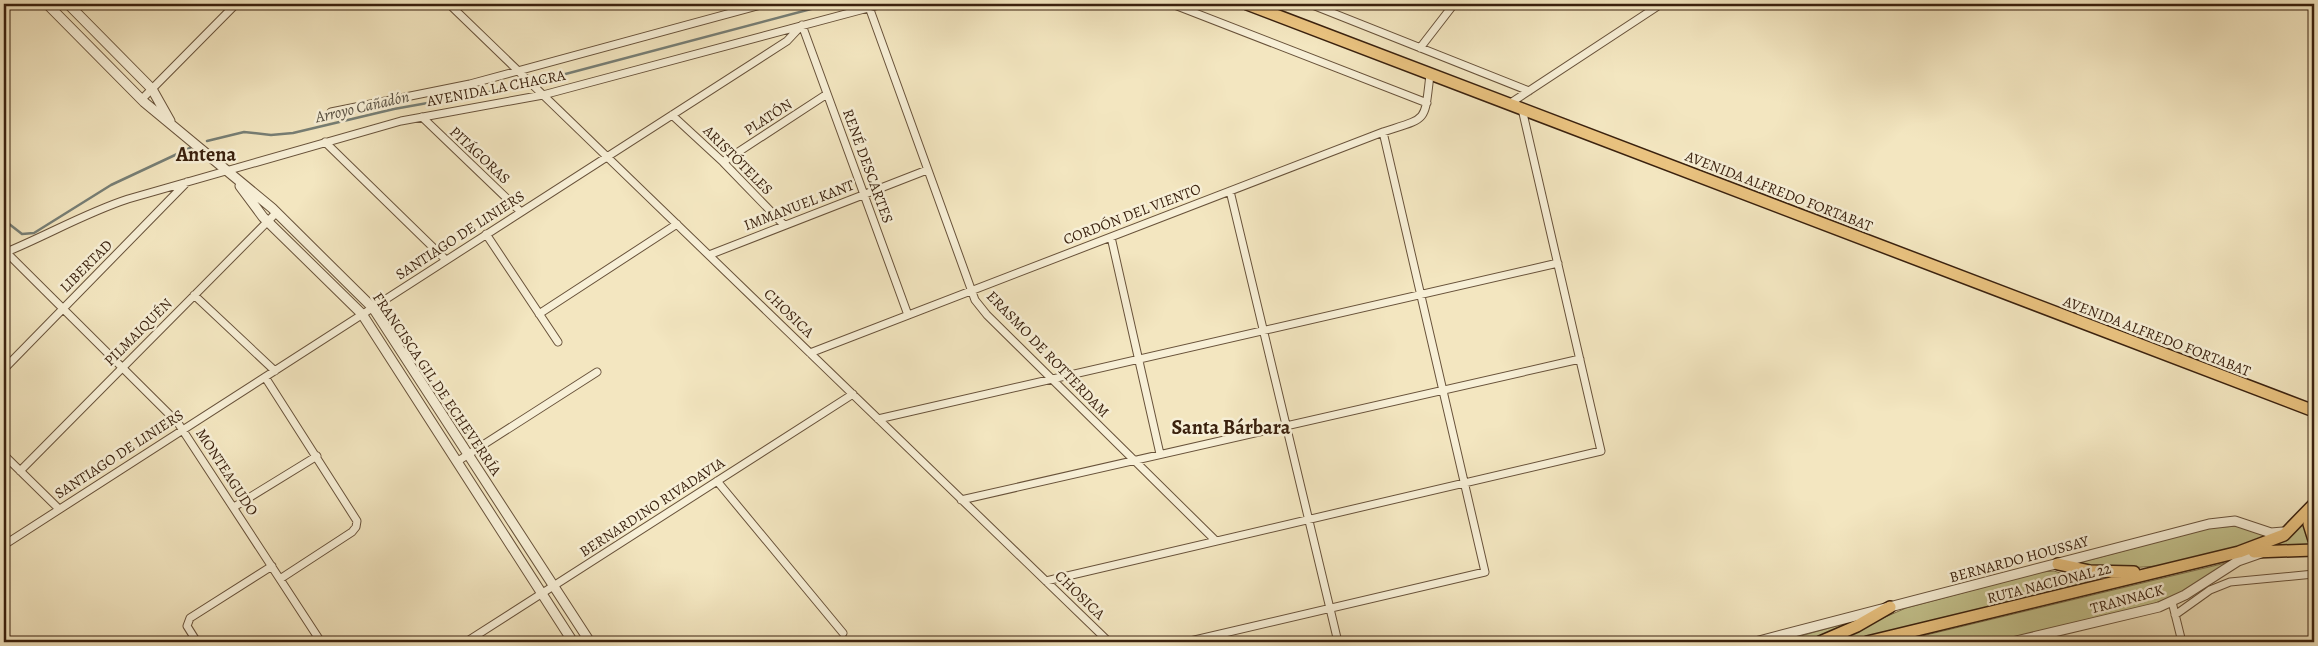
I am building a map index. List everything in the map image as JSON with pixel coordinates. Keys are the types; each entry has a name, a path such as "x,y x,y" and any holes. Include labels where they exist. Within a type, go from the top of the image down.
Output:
{"main road":[{"name":"AVENIDA ALFREDO FORTABAT","path":"1247,4 1272,8 1430,75 2314,411"},
{"name":"AVENIDA ALFREDO FORTABAT","path":"2299,406 2314,416"},
{"name":"RUTA NACIONAL 22","path":"1867,642 2239,552 2270,542 2291,530 2314,505"},
{"name":"RUTA NACIONAL 22","path":"2314,505 2309,524 2314,540"},
{"name":"RUTA NACIONAL 22","path":"2239,552 2314,550"},
{"path":"2058,564 2107,573 2166,570"},
{"path":"1820,642 1857,626 1890,607"}],"street":[{"name":"FRANCISCA GIL DE ECHEVERRÍA","path":"47,4 142,99 276,213 373,308 590,642"},
{"name":"FRANCISCA GIL DE ECHEVERRÍA","path":"68,4 152,89 173,125"},
{"path":"142,99 236,4"},
{"name":"CHOSICA","path":"449,4 1109,642"},
{"name":"AVENIDA LA CHACRA","path":"331,112 470,84 746,6 764,4"},
{"name":"AVENIDA LA CHACRA","path":"5,251 41,238 95,210 325,142 422,117 544,95 883,4"},
{"path":"1172,4 1426,103"},
{"path":"1310,4 1529,91"},
{"path":"1420,48 1454,4"},
{"path":"1509,104 1661,4"},
{"name":"ERASMO DE ROTTERDAM","path":"869,7 971,291 987,315 1216,541"},
{"name":"RENÉ DESCARTES","path":"802,25 908,316"},
{"name":"SANTIAGO DE LINIERS","path":"4,545 787,41 802,25"},
{"name":"CORDÓN DEL VIENTO","path":"810,353 1383,132 1419,120 1425,113 1430,75"},
{"name":"PLATÓN","path":"723,162 827,94"},
{"path":"1046,581 1601,451 1522,109"},
{"name":"ARISTÓTELES","path":"672,115 723,162 784,225"},
{"name":"PITÁGORAS","path":"422,117 521,212"},
{"path":"1186,642 1485,572 1383,132"},
{"path":"325,142 446,260"},
{"name":"FRANCISCA GIL DE ECHEVERRÍA","path":"227,170 268,221 362,314 573,642"},
{"name":"IMMANUEL KANT","path":"709,255 927,170"},
{"name":"LIBERTAD","path":"4,369 188,182"},
{"path":"1230,191 1338,642"},
{"name":"PILMAIQUÉN","path":"20,471 276,213"},
{"path":"539,314 677,224"},
{"path":"486,234 558,342"},
{"path":"1111,237 1160,454"},
{"name":"MONTEAGUDO","path":"5,251 123,367 183,430 322,642"},
{"path":"878,419 1558,264"},
{"path":"194,295 274,371"},
{"path":"961,500 1580,358"},
{"path":"458,462 597,372"},
{"path":"265,377 355,515 358,524 352,532 280,579"},
{"name":"BERNARDINO RIVADAVIA","path":"466,642 853,394"},
{"path":"4,455 59,510"},
{"path":"234,507 317,456"},
{"path":"717,481 843,633"},
{"name":"BERNARDO HOUSSAY","path":"1755,642 2217,522 2243,523 2276,534 2291,530"},
{"name":"TRANNACK","path":"2012,642 2145,611 2172,602 2238,561 2269,551"},
{"path":"197,642 188,629 187,622 192,616 272,566"},
{"path":"2176,615 2210,590 2230,582 2314,574"},
{"path":"2172,602 2182,642"}],"shaded area":[{"path":"2304,519 2306,534 2314,545 2263,547"},
{"path":"2237,526 2271,537 2263,541 2157,566 2113,569 2075,564 2209,528"},
{"path":"2230,562 2184,592 2153,604 1994,642 1897,642"},
{"path":"2054,571 2090,583 1842,642 1828,642 1906,608 2041,572"},
{"path":"1858,620 1820,636 1800,641 1779,642"}],"waterway":[{"name":"Arroyo Cañadón","path":"539,81 830,4"},
{"name":"Arroyo Cañadón","path":"207,141 244,132 271,135 293,133 394,109 523,86"},
{"name":"Arroyo Cañadón","path":"4,220 22,234 34,233 111,185 190,148"}],"district":[{"name":"Antena","path":"206,154"},
{"name":"Santa Bárbara","path":"1231,427"}]}
